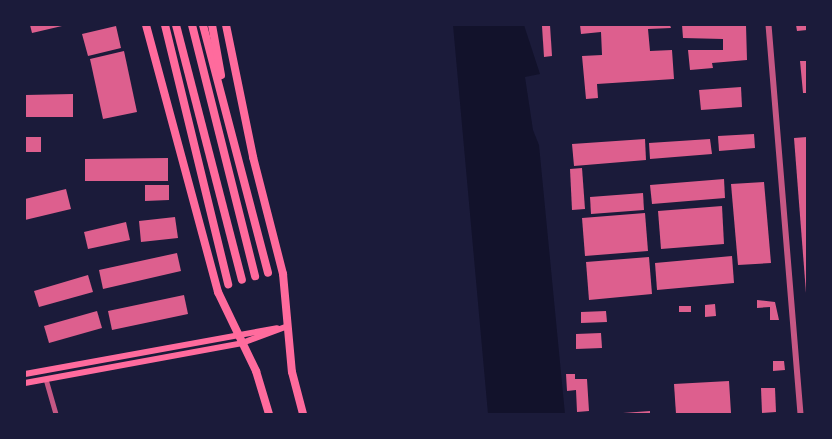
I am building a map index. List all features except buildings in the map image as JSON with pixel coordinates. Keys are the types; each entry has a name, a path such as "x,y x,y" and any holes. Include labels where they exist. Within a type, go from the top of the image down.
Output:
{"main road":[{"path":"146,25 218,292 258,376 269,414"},
{"path":"165,25 228,284"},
{"path":"176,25 242,280"},
{"path":"192,25 255,276"},
{"path":"203,25 268,274"},
{"path":"212,25 227,111"},
{"path":"226,25 253,157 282,274 292,372 303,414"},
{"path":"25,374 237,333 288,326"},
{"path":"25,383 242,343 288,326"}],"street":[{"path":"769,25 801,414"},
{"path":"46,380 56,414"}],"shaded area":[{"path":"453,25 524,25 540,74 525,77 533,130 539,145 565,414 488,414"}]}
